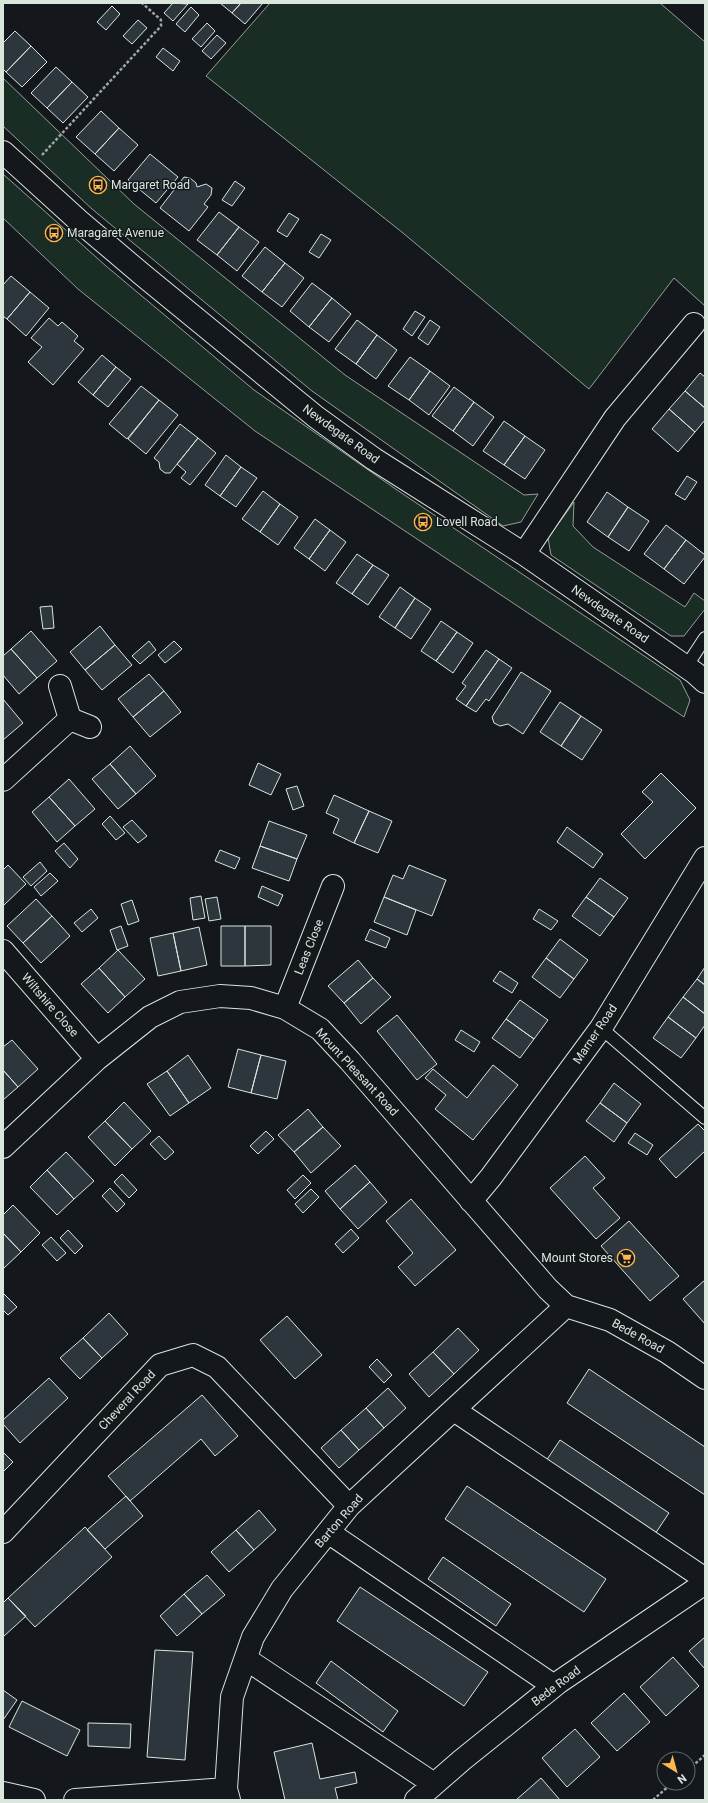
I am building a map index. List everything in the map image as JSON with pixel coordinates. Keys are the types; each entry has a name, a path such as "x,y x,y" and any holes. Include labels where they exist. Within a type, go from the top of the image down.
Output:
{"street":[{"name":"Newdegate Road","path":"3,152 144,276 316,417 374,458 524,554 686,667 705,682"},
{"path":"524,554 615,418 694,324"},
{"path":"60,686 70,719"},
{"path":"70,719 90,727"},
{"path":"3,780 70,719"},
{"name":"Marner Road","path":"471,1201 491,1177 601,1028 705,858"},
{"name":"Leas Close","path":"285,1008 333,886"},
{"name":"Wiltshire Close","path":"3,951 97,1059"},
{"name":"Mount Pleasant Road","path":"3,1147 97,1059 150,1017 180,1002 220,996 251,998 285,1008 320,1029 350,1061 548,1289 566,1306"},
{"name":"Bede Road","path":"566,1306 610,1320 667,1352 705,1378"},
{"name":"Barton Road","path":"227,1794 232,1697 253,1636 282,1589 349,1506 566,1306"},
{"name":"Cheveral Road","path":"3,1532 160,1365 193,1355 217,1367 349,1506"},
{"path":"454,1410 705,1579"},
{"path":"328,1532 554,1686"},
{"name":"Bede Road","path":"416,1800 554,1686 705,1582"},
{"path":"246,1659 434,1784"},
{"path":"3,1792 34,1800"},
{"path":"89,1800 227,1794"}],"lane":[{"path":"686,667 705,638"},
{"path":"601,1028 705,1118"}],"path":[{"path":"25,172 161,26 160,20 142,3"},
{"path":"696,1763 705,1755"},
{"path":"653,1800 663,1791"}],"green space":[{"path":"270,3 660,3 705,42 705,306 674,278 589,389 403,233 206,76"},
{"path":"3,78 134,204 345,375 524,495 538,494 521,522 503,526 312,391 92,209 3,126"},
{"path":"3,174 106,266 254,390 397,490 680,680 690,700 684,717 255,431 78,289 3,218"},
{"path":"574,502 573,526 593,547 685,607 694,593 705,601 705,609 684,636 671,636 551,555 548,538"}],"building":[{"path":"173,3 188,4 173,21 164,13"},
{"path":"220,3 241,3 232,13"},
{"path":"241,3 263,3 245,24 232,13"},
{"path":"112,6 120,14 106,30 97,22"},
{"path":"191,7 199,15 185,32 176,24"},
{"path":"138,20 147,28 132,44 123,36"},
{"path":"207,23 215,31 201,47 192,39"},
{"path":"15,31 31,46 6,72 3,69 3,43"},
{"path":"217,35 226,43 211,59 202,51"},
{"path":"31,46 47,62 22,87 6,72"},
{"path":"163,48 180,61 173,71 156,57"},
{"path":"56,67 72,82 47,108 31,93"},
{"path":"72,82 88,97 63,123 47,108"},
{"path":"101,111 119,128 95,154 76,137"},
{"path":"119,128 138,145 114,171 95,154"},
{"path":"150,154 178,177 156,203 128,180"},
{"path":"184,177 190,178 196,183 197,187 206,184 212,188 211,195 204,204 208,207 189,231 160,208"},
{"path":"235,181 245,188 232,206 222,200"},
{"path":"219,212 239,227 217,255 197,240"},
{"path":"289,213 299,219 287,237 277,231"},
{"path":"239,227 259,242 237,271 217,255"},
{"path":"321,234 331,240 319,258 309,252"},
{"path":"265,247 285,263 262,292 242,276"},
{"path":"285,263 304,278 282,307 262,292"},
{"path":"11,276 30,292 7,319 3,316 3,285"},
{"path":"312,283 332,298 309,327 290,311"},
{"path":"30,292 49,308 26,336 7,319"},
{"path":"332,298 351,314 329,342 309,327"},
{"path":"415,311 425,317 412,336 403,329"},
{"path":"49,318 58,326 62,322 78,336 74,341 84,349 53,385 28,362 42,347 31,338"},
{"path":"357,320 377,335 356,364 335,349"},
{"path":"430,320 440,327 428,345 418,338"},
{"path":"377,335 397,350 376,379 356,364"},
{"path":"102,355 116,367 93,395 78,382"},
{"path":"410,357 430,371 409,400 388,386"},
{"path":"116,367 131,379 108,407 93,395"},
{"path":"430,371 450,386 429,415 409,400"},
{"path":"700,373 705,377 705,408 685,391"},
{"path":"141,386 159,400 127,439 109,424"},
{"path":"454,387 474,402 453,431 432,416"},
{"path":"685,391 705,408 705,420 695,432 669,409"},
{"path":"159,400 178,415 146,454 128,439"},
{"path":"474,402 494,417 473,446 453,431"},
{"path":"669,409 695,432 678,452 652,429"},
{"path":"504,421 525,436 504,465 483,451"},
{"path":"180,424 198,438 170,473 165,473 160,469 159,462 154,458"},
{"path":"525,436 545,450 525,479 504,465"},
{"path":"198,438 216,453 190,485 181,478 186,472 177,464"},
{"path":"226,455 241,467 220,496 205,485"},
{"path":"241,467 257,478 236,507 220,496"},
{"path":"687,476 697,482 685,500 675,494"},
{"path":"263,491 280,504 260,532 242,519"},
{"path":"607,492 628,507 608,537 587,522"},
{"path":"280,504 298,517 278,545 260,532"},
{"path":"628,507 649,521 629,551 608,537"},
{"path":"315,519 330,530 309,559 294,548"},
{"path":"666,525 686,540 664,569 644,554"},
{"path":"330,530 346,542 325,571 309,559"},
{"path":"686,540 705,555 705,557 684,584 664,569"},
{"path":"357,554 373,565 352,594 336,583"},
{"path":"373,565 389,575 368,605 352,594"},
{"path":"400,587 415,598 395,628 379,617"},
{"path":"415,598 431,609 411,639 395,628"},
{"path":"52,606 54,628 43,629 40,607"},
{"path":"441,621 457,632 436,661 421,651"},
{"path":"100,626 115,645 85,670 70,652"},
{"path":"31,631 57,661 37,678 11,649"},
{"path":"457,632 473,643 453,673 436,661"},
{"path":"149,641 156,650 140,664 132,656"},
{"path":"174,641 182,649 165,663 158,655"},
{"path":"115,645 132,665 102,690 85,670"},
{"path":"11,649 37,678 19,694 3,675 3,656"},
{"path":"486,650 499,659 466,706 456,699 466,686 462,683"},
{"path":"499,659 512,668 489,701 486,699 476,712 466,706"},
{"path":"521,672 551,691 523,734 508,724 500,726 494,723 492,717"},
{"path":"149,674 164,691 133,717 118,699"},
{"path":"164,691 181,712 150,737 133,717"},
{"path":"3,699 23,723 3,740"},
{"path":"560,702 581,716 561,746 540,732"},
{"path":"581,716 602,730 582,760 561,746"},
{"path":"130,746 156,776 136,794 110,764"},
{"path":"258,763 281,774 271,795 249,785"},
{"path":"110,764 136,794 118,809 92,779"},
{"path":"661,773 696,808 645,859 621,834 653,802 642,792"},
{"path":"69,779 95,809 75,826 49,797"},
{"path":"297,786 304,806 293,810 286,789"},
{"path":"334,795 369,811 354,843 333,833 339,819 326,813"},
{"path":"49,797 75,826 57,842 32,812"},
{"path":"369,811 392,821 378,853 354,843"},
{"path":"110,816 125,833 116,840 102,824"},
{"path":"132,820 147,836 138,843 123,827"},
{"path":"269,821 307,835 297,859 260,846"},
{"path":"567,827 603,854 593,868 557,842"},
{"path":"64,843 78,859 70,868 55,851"},
{"path":"260,846 297,859 289,881 252,868"},
{"path":"220,850 240,858 235,869 215,861"},
{"path":"40,862 47,871 31,886 23,877"},
{"path":"8,865 26,884 3,906 3,870"},
{"path":"409,865 446,880 432,916 384,897 393,875 403,879"},
{"path":"50,873 58,881 41,896 34,887"},
{"path":"600,878 628,898 614,917 586,897"},
{"path":"262,886 283,895 278,906 258,897"},
{"path":"201,896 205,918 193,920 190,898"},
{"path":"217,897 221,919 209,921 205,899"},
{"path":"384,897 416,910 407,935 374,922"},
{"path":"586,897 614,917 600,936 572,916"},
{"path":"36,899 52,916 23,943 7,926"},
{"path":"132,900 139,921 128,925 121,904"},
{"path":"91,909 98,918 82,932 74,923"},
{"path":"539,909 558,921 551,930 533,919"},
{"path":"52,916 70,936 41,963 23,943"},
{"path":"121,926 128,946 117,950 110,930"},
{"path":"221,926 245,926 245,966 221,966"},
{"path":"245,926 271,926 271,965 245,966"},
{"path":"199,927 207,965 181,971 173,933"},
{"path":"370,929 390,938 386,948 365,940"},
{"path":"173,933 181,971 158,976 150,938"},
{"path":"560,939 588,960 574,979 546,958"},
{"path":"118,950 145,979 125,997 99,968"},
{"path":"546,958 574,979 560,998 532,977"},
{"path":"358,960 373,978 344,1003 328,986"},
{"path":"705,967 705,985 697,979"},
{"path":"99,968 125,997 108,1013 81,984"},
{"path":"500,971 518,983 512,993 493,981"},
{"path":"373,978 391,997 361,1024 344,1003"},
{"path":"697,979 705,985 705,1014 683,997"},
{"path":"683,997 705,1014 705,1025 696,1038 668,1017"},
{"path":"520,1000 548,1020 534,1039 506,1019"},
{"path":"397,1015 437,1064 417,1080 377,1031"},
{"path":"668,1017 696,1038 681,1058 653,1038"},
{"path":"506,1019 534,1039 520,1058 492,1038"},
{"path":"461,1030 480,1042 474,1052 455,1040"},
{"path":"12,1040 38,1069 18,1087 3,1070 3,1047"},
{"path":"238,1049 261,1055 251,1093 228,1087"},
{"path":"188,1055 211,1088 189,1103 167,1071"},
{"path":"261,1055 286,1061 277,1099 251,1093"},
{"path":"493,1065 518,1085 473,1140 435,1109 446,1095 425,1078 433,1069 467,1098"},
{"path":"3,1070 18,1087 3,1100"},
{"path":"167,1071 189,1103 170,1116 147,1084"},
{"path":"614,1083 641,1104 627,1123 600,1103"},
{"path":"124,1102 151,1131 132,1149 105,1121"},
{"path":"600,1103 627,1123 614,1142 586,1121"},
{"path":"308,1109 323,1127 294,1152 278,1135"},
{"path":"105,1121 132,1149 115,1166 88,1137"},
{"path":"698,1124 705,1131 705,1151 676,1178 659,1159"},
{"path":"323,1127 341,1146 311,1173 294,1152"},
{"path":"266,1131 274,1139 258,1154 250,1146"},
{"path":"635,1133 653,1145 647,1155 628,1143"},
{"path":"159,1136 174,1152 165,1160 150,1144"},
{"path":"66,1152 94,1181 74,1199 47,1170"},
{"path":"585,1156 605,1178 593,1188 620,1218 596,1239 550,1188"},
{"path":"355,1165 370,1182 340,1209 325,1191"},
{"path":"47,1170 74,1199 57,1215 30,1187"},
{"path":"122,1174 137,1190 129,1198 114,1182"},
{"path":"303,1175 311,1183 295,1199 287,1190"},
{"path":"370,1182 387,1202 358,1229 340,1209"},
{"path":"110,1188 125,1204 117,1212 102,1196"},
{"path":"311,1189 319,1197 303,1213 295,1204"},
{"path":"411,1199 456,1250 415,1286 398,1267 413,1253 386,1221"},
{"path":"13,1205 40,1233 21,1252 3,1233 3,1215"},
{"path":"629,1221 679,1276 650,1301 601,1246"},
{"path":"351,1229 359,1238 343,1253 335,1244"},
{"path":"68,1230 83,1246 75,1254 60,1238"},
{"path":"3,1233 21,1252 4,1268 3,1267"},
{"path":"51,1237 66,1253 57,1261 42,1245"},
{"path":"705,1280 705,1324 683,1299"},
{"path":"3,1293 17,1307 8,1315 3,1310"},
{"path":"109,1313 128,1334 102,1358 83,1338"},
{"path":"287,1316 322,1355 295,1379 260,1340"},
{"path":"458,1328 479,1350 454,1374 433,1352"},
{"path":"83,1338 102,1358 80,1379 60,1358"},
{"path":"433,1352 454,1374 429,1397 409,1374"},
{"path":"377,1359 392,1375 384,1383 369,1367"},
{"path":"589,1369 705,1447 705,1495 567,1403"},
{"path":"49,1378 68,1398 20,1443 3,1424 3,1420"},
{"path":"388,1388 406,1408 384,1428 366,1408"},
{"path":"202,1395 238,1436 215,1456 201,1439 130,1501 108,1476"},
{"path":"366,1408 384,1428 359,1450 341,1430"},
{"path":"341,1430 359,1450 339,1468 321,1448"},
{"path":"560,1440 669,1513 655,1534 546,1461"},
{"path":"3,1452 13,1462 3,1472"},
{"path":"467,1486 606,1579 584,1612 445,1519"},
{"path":"126,1496 143,1516 105,1549 87,1530"},
{"path":"259,1510 276,1530 254,1550 236,1530"},
{"path":"85,1527 112,1557 35,1627 8,1598"},
{"path":"236,1530 254,1550 229,1572 211,1552"},
{"path":"443,1557 511,1604 496,1626 428,1579"},
{"path":"207,1575 225,1595 202,1614 184,1594"},
{"path":"360,1587 488,1672 464,1706 337,1621"},
{"path":"184,1594 202,1614 177,1636 160,1616"},
{"path":"8,1598 26,1616 3,1637 3,1603"},
{"path":"705,1637 705,1669 689,1651"},
{"path":"155,1650 193,1652 185,1760 147,1757"},
{"path":"673,1657 699,1686 666,1716 640,1687"},
{"path":"331,1661 398,1711 383,1732 316,1683"},
{"path":"3,1690 17,1700 3,1720"},
{"path":"624,1693 650,1722 617,1751 591,1723"},
{"path":"22,1701 80,1730 67,1756 9,1727"},
{"path":"88,1723 131,1724 130,1748 88,1746"},
{"path":"575,1729 600,1757 567,1787 542,1758"},
{"path":"312,1743 320,1779 355,1772 357,1783 335,1788 338,1800 285,1800 274,1752"},
{"path":"541,1778 560,1800 516,1800"}],"place":[{"name":"Margaret Road","path":"98,185"},
{"name":"Maragaret Avenue","path":"54,233"},
{"name":"Lovell Road","path":"423,522"},
{"name":"Mount Stores","path":"626,1258"}]}
